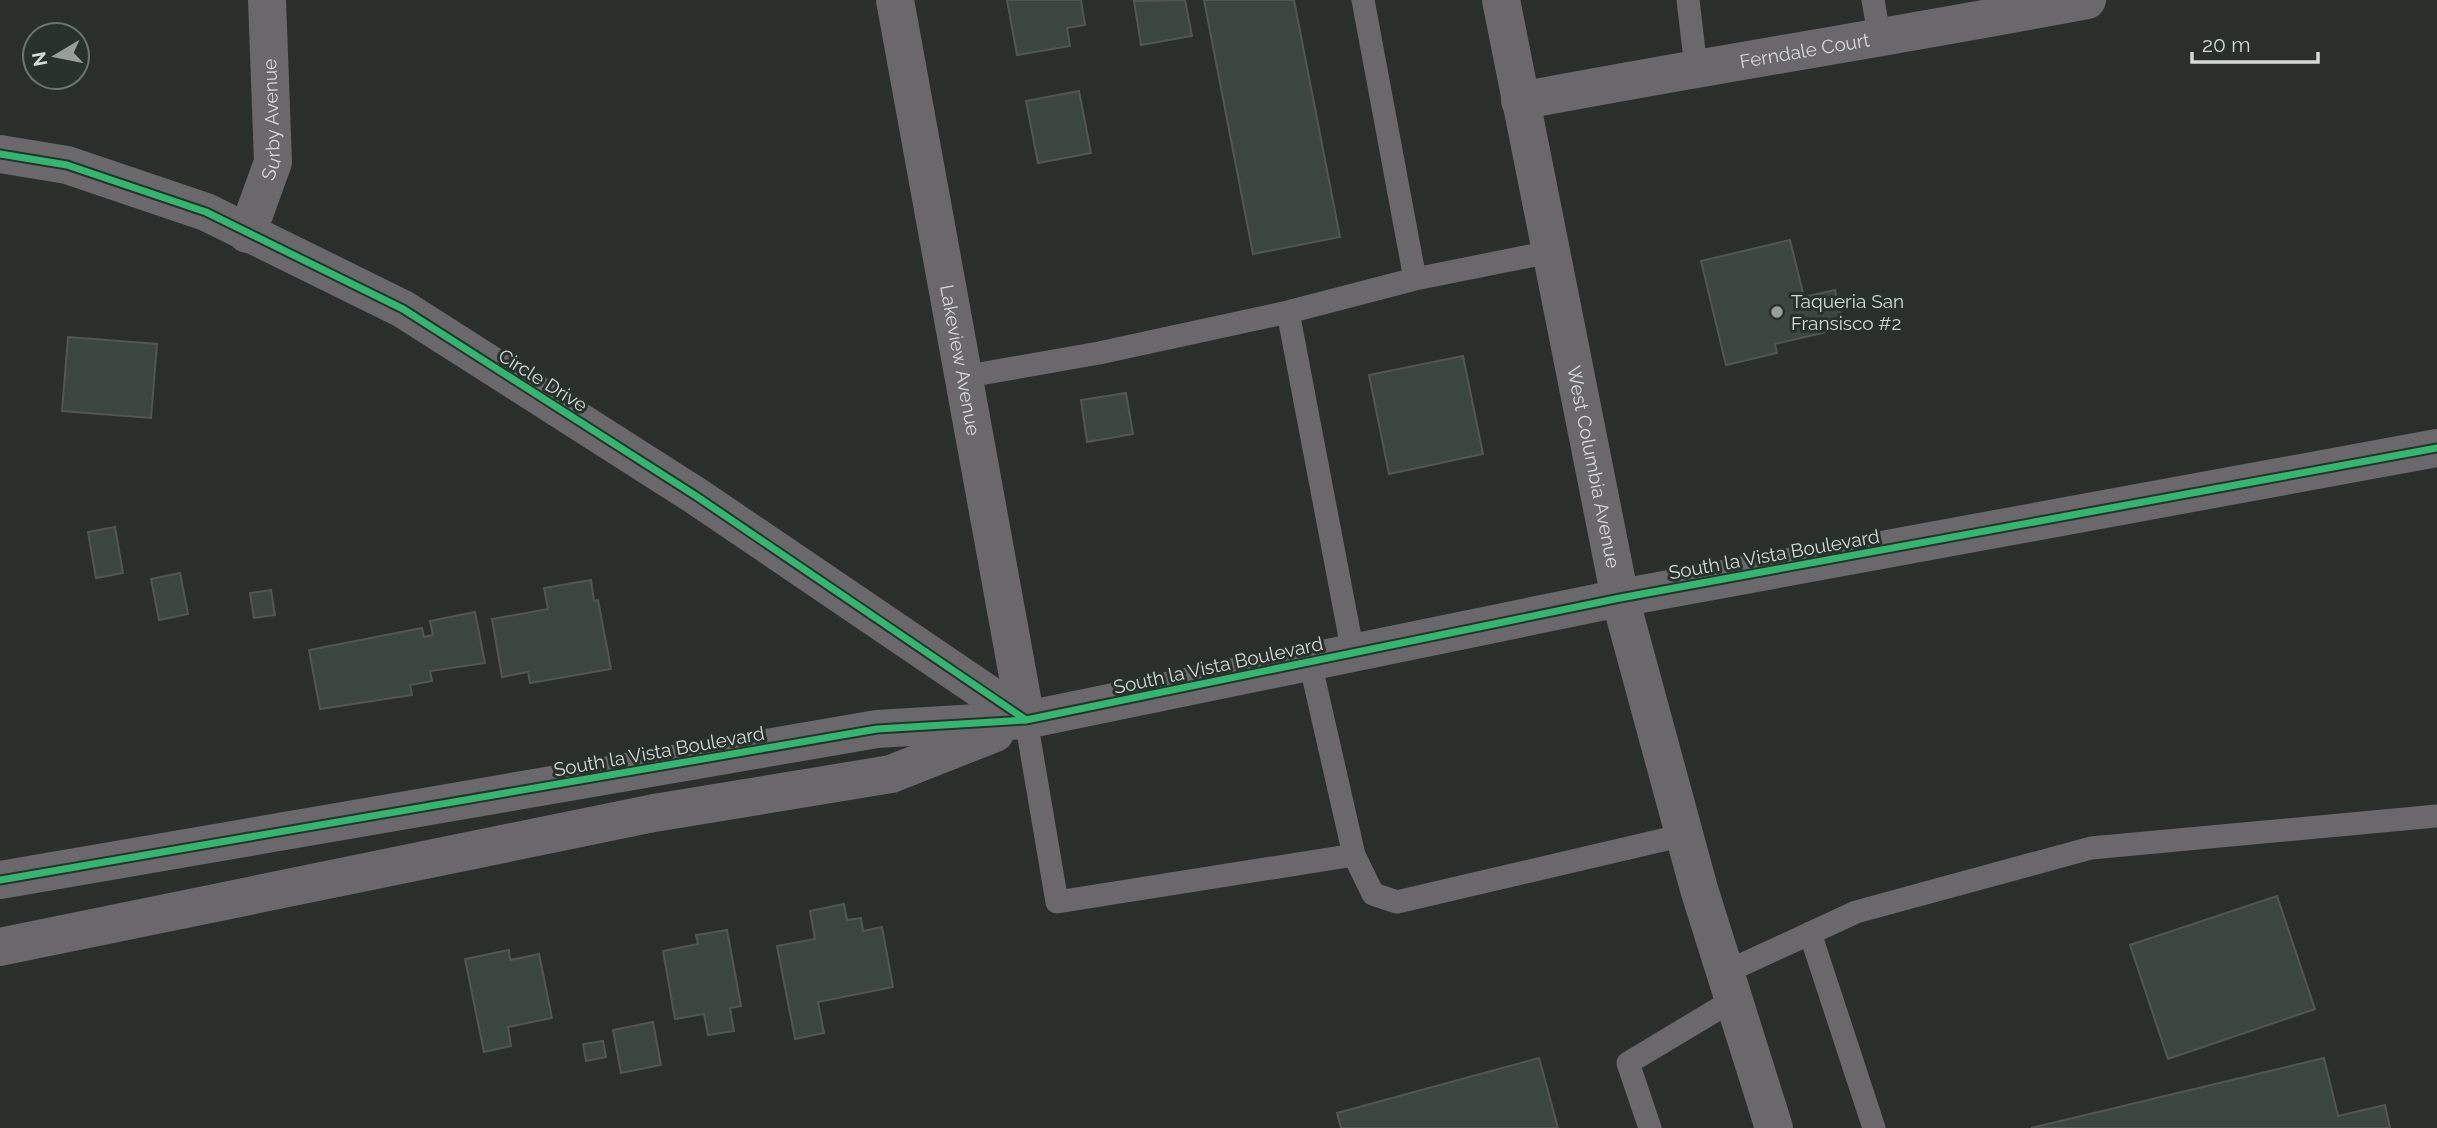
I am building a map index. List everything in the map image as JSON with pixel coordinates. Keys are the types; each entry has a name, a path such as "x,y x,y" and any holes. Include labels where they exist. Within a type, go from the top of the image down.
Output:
{"main road":[{"name":"West Columbia Avenue","path":"1501,0 1620,598 1728,987 1774,1128"}],"street":[{"name":"Surby Avenue","path":"247,234 272,162 267,0"},
{"name":"Lakeview Avenue","path":"895,0 1026,720"},
{"name":"Ferndale Court","path":"1520,101 1696,68 1880,40 2087,0"},
{"name":"Circle Drive","path":"0,155 67,165 206,212 403,309 696,496 1026,720"},
{"name":"South la Vista Boulevard","path":"0,880 877,729 1026,720 1620,598 2437,448"},
{"name":"South la Vista Boulevard","path":"0,947 654,813 891,774 1026,720"}],"lane":[{"path":"1363,0 1415,279"},
{"path":"1688,0 1696,68"},
{"path":"1873,0 1880,40"},
{"path":"963,377 1099,353 1288,312 1415,279 1550,252"},
{"path":"1288,312 1353,653"},
{"path":"1310,662 1354,855 1373,894 1396,902 1684,835"},
{"path":"1026,720 1057,902 1354,855"},
{"path":"1650,1128 1628,1063 1728,987 1810,933 1856,912 2091,848 2437,816"},
{"path":"1810,933 1874,1128"}],"building":[{"path":"1007,0 1081,0 1085,25 1067,28 1070,46 1017,55"},
{"path":"1185,0 1192,36 1141,45 1134,1"},
{"path":"1204,0 1294,0 1340,237 1253,254"},
{"path":"1079,91 1091,153 1038,163 1026,101"},
{"name":"Taqueria San Fransisco #2","path":"1790,240 1804,297 1835,290 1844,328 1775,344 1777,353 1726,365 1701,261"},
{"path":"68,337 157,344 151,418 62,411"},
{"path":"1463,356 1483,454 1389,474 1369,375"},
{"path":"1126,393 1133,434 1087,442 1081,400"},
{"path":"115,527 123,573 96,578 88,532"},
{"path":"180,573 188,614 159,620 151,579"},
{"path":"591,580 594,601 598,600 611,669 530,683 528,672 502,677 492,619 548,609 544,588"},
{"path":"271,590 275,615 254,618 250,593"},
{"path":"475,612 485,663 430,671 432,681 410,685 412,695 320,709 309,650 422,628 424,637 433,635 430,621"},
{"path":"2277,896 2315,1009 2168,1059 2130,945"},
{"path":"844,904 847,920 861,918 863,931 882,927 893,987 818,1002 824,1033 795,1039 777,946 815,939 810,911"},
{"path":"727,930 741,1006 730,1008 734,1031 708,1035 704,1014 675,1019 663,951 698,944 696,935"},
{"path":"509,950 510,960 539,954 552,1018 508,1027 511,1046 484,1052 465,959"},
{"path":"653,1022 661,1065 621,1073 613,1030"},
{"path":"603,1041 606,1057 586,1061 583,1044"},
{"path":"1539,1058 1558,1128 1341,1128 1337,1113"},
{"path":"2324,1058 2338,1116 2385,1105 2390,1128 2031,1128"}],"cycle path":[{"path":"0,154 67,165 206,212 403,309 696,496 1026,720"},
{"path":"0,880 877,729 1026,720 1620,598 2437,448"}],"place":[{"name":"Taqueria San Fransisco #2","path":"1777,312"}]}
